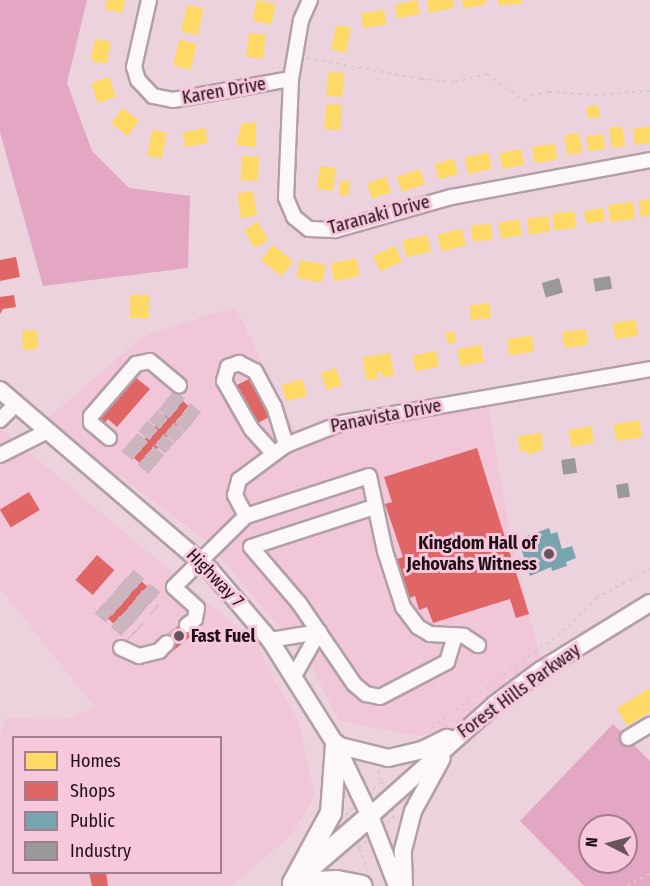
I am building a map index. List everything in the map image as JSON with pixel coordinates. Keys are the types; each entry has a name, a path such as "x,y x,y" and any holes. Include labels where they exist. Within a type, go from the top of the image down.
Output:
{"highway":[{"path":"291,885 331,813 336,745"},
{"path":"291,885 370,816"},
{"path":"291,885 337,881 367,883"}],"main road":[{"name":"Highway 7","path":"0,390 201,562 270,640 295,674 336,745 370,816 397,886"},
{"name":"Forest Hills Parkway","path":"370,816 459,733 541,670 650,603"},
{"path":"336,745 377,756 399,757 459,733"},
{"path":"404,886 404,850 413,811 459,733"}],"street":[{"name":"Karen Drive","path":"149,0 134,67 138,80 153,96 173,100 291,79"},
{"name":"Taranaki Drive","path":"310,0 301,20 291,79 287,205 298,222 309,229 335,230 442,199 650,160"},
{"path":"109,438 91,423 91,416 136,364 150,361 179,385"},
{"path":"273,453 256,433 224,381 228,367 233,363 255,371 279,420 286,445"},
{"name":"Panavista Drive","path":"246,516 236,499 237,484 273,453 286,445 342,423 650,369"},
{"path":"0,420 16,404"},
{"path":"256,433 279,420"},
{"path":"0,455 48,431"},
{"path":"187,625 195,619 197,608 174,587 246,516 369,476 374,507 403,607 425,632 464,636 478,645"},
{"path":"374,507 251,547 319,632 354,684 372,697 447,662 455,636"},
{"path":"270,640 319,632"},
{"path":"295,674 319,632"},
{"path":"121,648 139,656 159,651 167,643"},
{"path":"628,738 650,725"}],"path":[{"path":"296,55 421,79 455,81 487,74 524,101 531,95 549,92 595,95 650,91"},
{"path":"429,730 569,627 596,598 650,569"},
{"path":"376,763 382,781"},
{"path":"359,848 367,883"},
{"path":"627,886 650,874"}],"shaded area":[{"path":"0,0 87,0 67,83 92,151 129,188 190,196 188,268 43,286 0,132"},
{"path":"235,307 301,443 320,434 488,405 511,539 543,670 462,726 419,736 339,721 313,668 207,541 45,421 143,336"},
{"path":"0,428 249,637 256,632 266,666 298,720 315,796 293,833 232,886 0,886 0,736 7,718 67,719 95,707 0,588"},
{"path":"613,724 650,761 650,886 584,886 520,821"}],"building: Homes":[{"path":"107,0 125,0 122,13 105,9"},
{"path":"257,0 276,4 271,24 253,21"},
{"path":"417,0 420,14 397,18 395,5"},
{"path":"427,0 453,0 454,8 429,13"},
{"path":"462,0 486,0 486,4 464,9"},
{"path":"498,0 522,0 522,4 498,5"},
{"path":"187,5 204,9 197,35 181,31"},
{"path":"384,10 386,25 363,28 361,13"},
{"path":"336,25 351,28 346,52 331,50"},
{"path":"249,33 266,35 263,59 246,57"},
{"path":"95,39 111,42 107,64 91,61"},
{"path":"179,40 197,44 191,69 173,65"},
{"path":"328,72 344,73 342,97 326,96"},
{"path":"109,77 116,97 98,103 91,83"},
{"path":"326,104 342,105 340,130 324,129"},
{"path":"598,105 600,117 588,119 586,107"},
{"path":"123,108 139,121 127,136 111,123"},
{"path":"242,123 256,123 256,147 236,145"},
{"path":"622,126 625,146 612,148 609,128"},
{"path":"650,126 650,143 635,145 633,129"},
{"path":"205,128 208,143 185,147 182,132"},
{"path":"152,130 167,133 162,158 147,156"},
{"path":"579,133 582,153 567,155 564,135"},
{"path":"603,134 605,149 588,151 586,136"},
{"path":"555,144 557,160 534,163 532,147"},
{"path":"521,149 524,165 502,169 499,153"},
{"path":"488,152 492,169 468,174 465,157"},
{"path":"242,156 259,157 258,181 241,180"},
{"path":"454,159 458,175 438,179 435,164"},
{"path":"320,166 336,168 333,191 317,189"},
{"path":"420,169 425,184 402,192 397,176"},
{"path":"386,177 391,192 372,198 367,183"},
{"path":"340,181 350,181 348,196 339,195"},
{"path":"253,191 257,216 241,218 237,194"},
{"path":"650,199 650,216 641,217 639,201"},
{"path":"633,202 635,219 610,222 608,205"},
{"path":"603,208 605,221 586,224 584,211"},
{"path":"574,211 576,228 554,231 552,214"},
{"path":"548,216 550,232 529,234 527,219"},
{"path":"519,219 522,235 501,239 498,223"},
{"path":"258,222 268,240 254,248 244,230"},
{"path":"491,224 492,240 472,241 471,225"},
{"path":"462,229 466,246 441,251 438,235"},
{"path":"427,235 431,252 406,257 403,241"},
{"path":"273,245 293,261 281,276 261,260"},
{"path":"395,246 402,262 380,271 373,256"},
{"path":"356,258 360,276 335,281 331,264"},
{"path":"300,260 326,265 322,283 297,278"},
{"path":"130,295 149,295 149,318 130,318"},
{"path":"489,303 491,318 471,321 469,306"},
{"path":"636,320 638,336 615,339 613,323"},
{"path":"586,329 588,345 564,348 562,332"},
{"path":"37,330 38,349 23,350 22,331"},
{"path":"454,331 456,342 448,344 445,332"},
{"path":"532,336 534,352 509,355 507,339"},
{"path":"481,345 484,362 460,366 457,349"},
{"path":"436,351 439,367 415,371 412,356"},
{"path":"390,353 394,376 382,377 382,372 377,372 378,379 366,380 363,357"},
{"path":"336,368 342,385 327,390 321,373"},
{"path":"302,379 307,395 287,401 282,385"},
{"path":"639,420 642,437 616,441 613,425"},
{"path":"591,426 594,443 571,447 568,430"},
{"path":"541,433 543,449 528,455 527,451 520,452 518,436"},
{"path":"650,688 650,712 627,726 617,708"}],"building: Shops":[{"path":"16,257 20,277 0,281 0,260"},
{"path":"14,295 16,307 3,309 0,314 0,297"},
{"path":"137,366 143,371 135,377 150,389 117,427 108,419 104,424 95,416"},
{"path":"253,377 273,415 254,425 237,385"},
{"path":"179,398 191,408 143,466 131,455"},
{"path":"477,448 529,614 516,618 510,599 433,623 427,607 419,610 415,596 409,598 397,559 403,557 385,504 392,502 384,477"},
{"path":"29,492 40,510 11,528 0,509"},
{"path":"97,555 114,570 93,595 75,580"},
{"path":"140,580 151,590 118,627 107,617"},
{"name":"Fast Fuel","path":"184,621 194,633 174,651 163,638"},
{"path":"89,874 106,874 108,886 92,886"}],"building: Public":[{"name":"Kingdom Hall of Jehovahs Witness","path":"549,528 551,534 557,532 562,549 572,546 576,558 566,562 567,566 552,571 551,567 530,576 520,545 526,543 524,537"}],"building: Industry":[{"path":"610,276 612,289 595,291 593,279"},
{"path":"559,278 563,292 546,297 542,283"},
{"path":"575,458 577,473 563,475 561,460"},
{"path":"628,483 630,497 618,499 616,485"}],"tunnel":[{"path":"170,395 197,418"},
{"path":"163,404 189,427"},
{"path":"153,415 180,438"},
{"path":"143,426 170,449"},
{"path":"133,438 160,461"},
{"path":"126,446 153,469"},
{"path":"129,575 161,602"},
{"path":"122,582 155,610"},
{"path":"114,592 146,619"},
{"path":"106,601 138,629"},
{"path":"99,608 132,636"},
{"path":"167,643 187,625"}],"place":[{"name":"Kingdom Hall of Jehovahs Witness","path":"549,554"},
{"name":"Fast Fuel","path":"179,636"}]}
